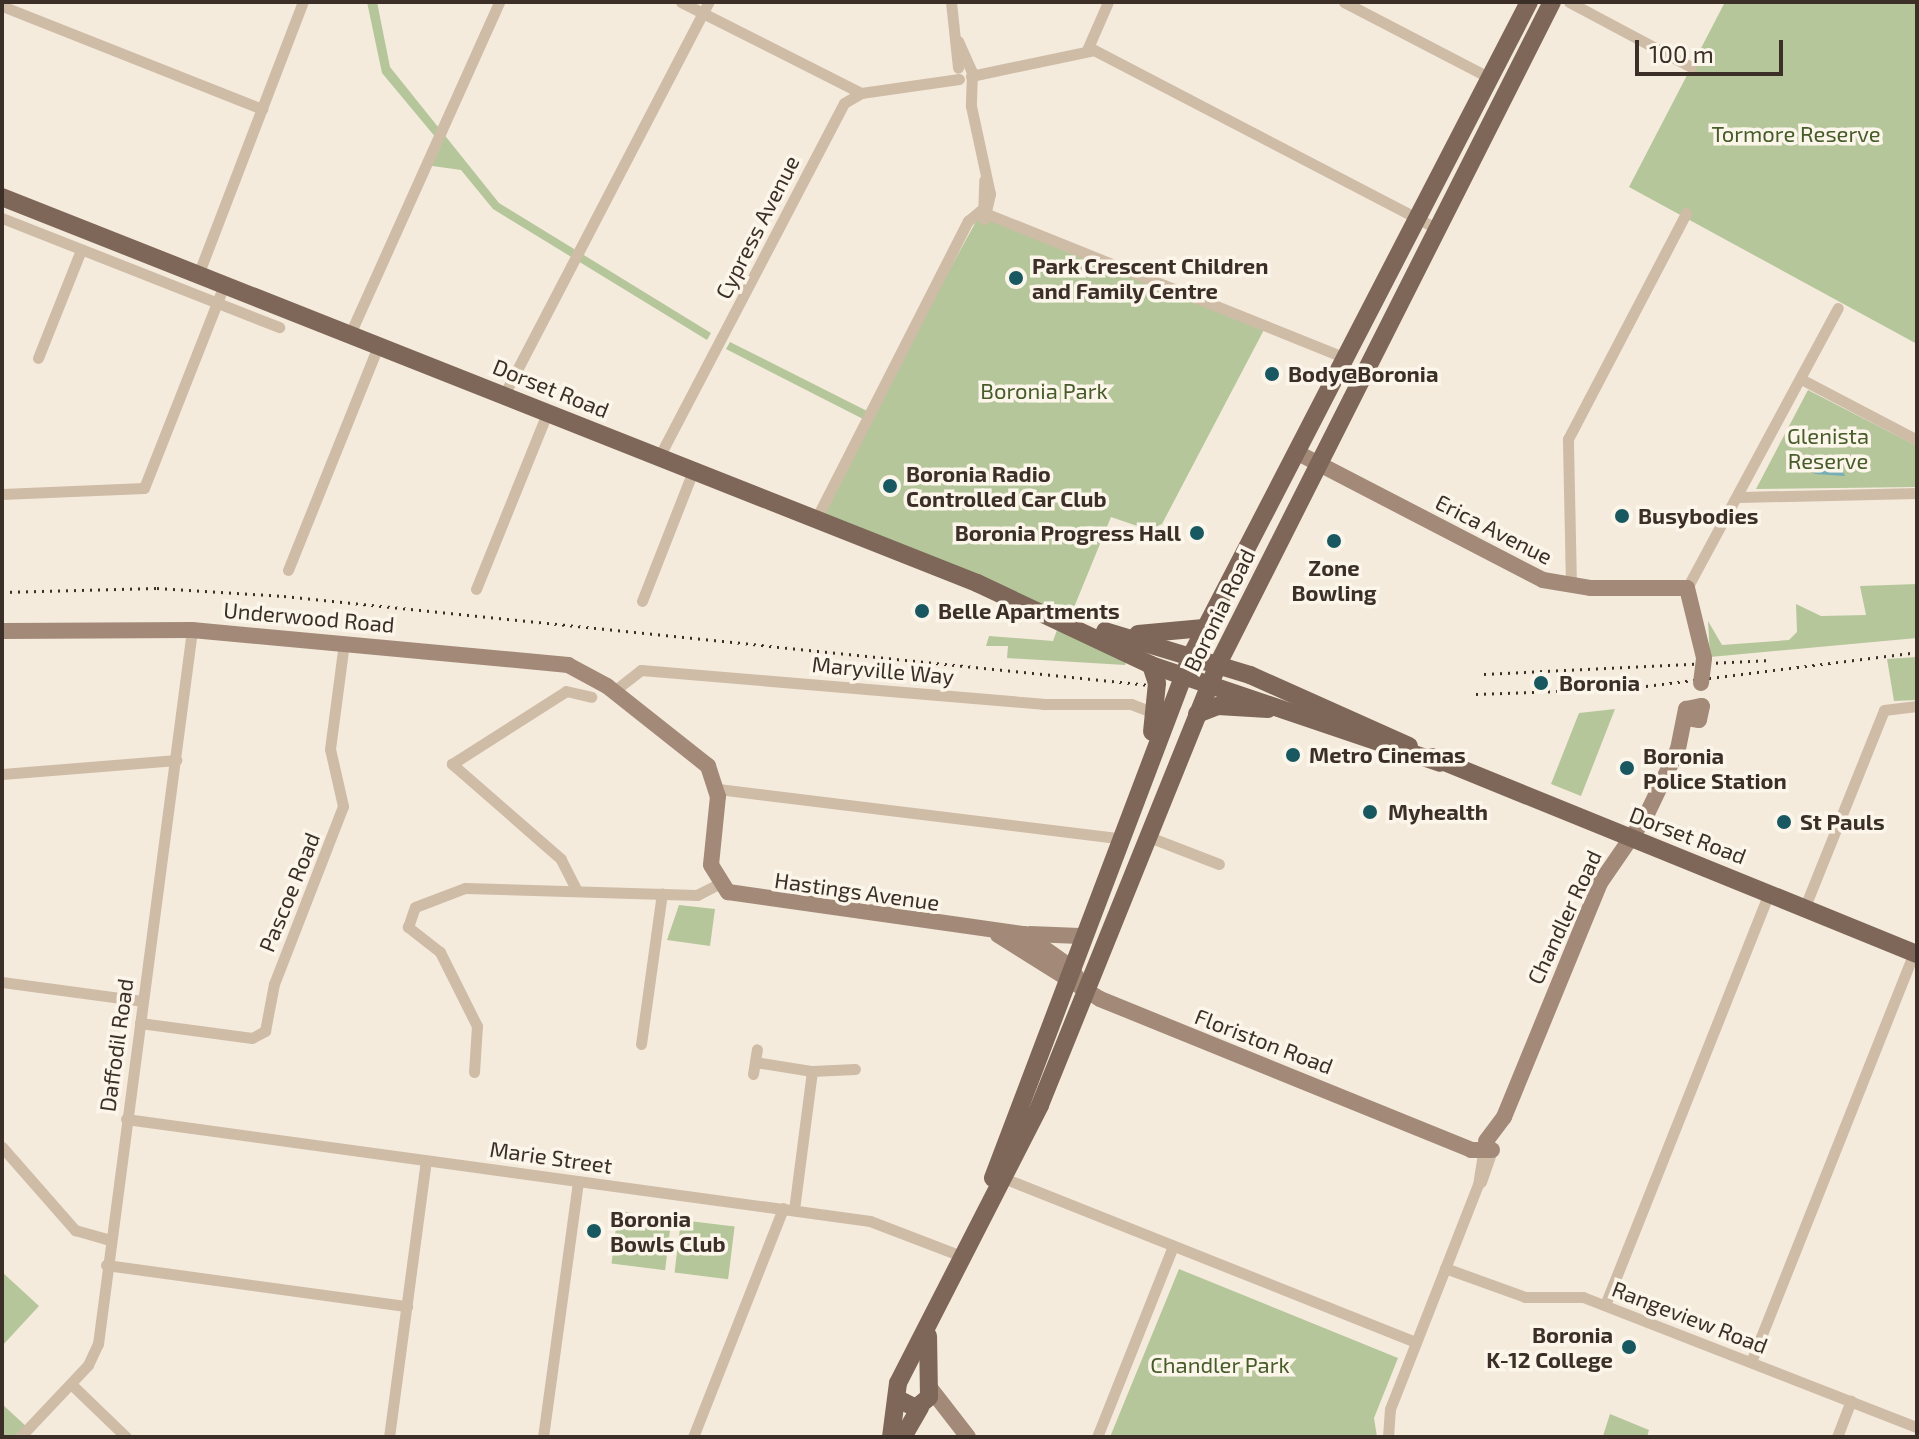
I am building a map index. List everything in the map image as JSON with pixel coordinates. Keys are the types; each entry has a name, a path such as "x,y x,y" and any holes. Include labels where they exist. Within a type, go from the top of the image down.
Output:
{"main road":[{"name":"Boronia Road","path":"964,1256 1099,884 1191,656 1529,2"},
{"name":"Boronia Road","path":"901,1378 1006,1179 1087,992 1218,664 1441,230 1552,2"},
{"name":"Dorset Road","path":"2,197 816,519 1080,628 1151,665 1290,709 1356,739 1440,763"},
{"name":"Erica Avenue","path":"1296,452 1529,573 1571,586 1687,588"},
{"name":"Chandler Road","path":"1487,1148 1504,1117 1586,912 1631,838 1695,712 1704,658 1687,588"},
{"path":"1250,675 1239,645 1252,594"},
{"name":"Dorset Road","path":"1080,628 1182,634 1204,628"},
{"name":"Underwood Road","path":"2,631 192,630 344,642 555,662 610,688"},
{"name":"Dorset Road","path":"1105,631 1250,675 1440,763 1916,954"},
{"name":"Boronia Road","path":"1144,770 1156,714 1151,665"},
{"path":"610,688 696,752 718,789 710,853 719,884"},
{"path":"1197,714 1218,706 1290,709"},
{"path":"1099,884 1149,837 1139,825 1135,794"},
{"name":"Hastings Avenue","path":"719,884 746,899 1024,934 1087,992"},
{"path":"1088,914 1113,924"},
{"name":"Hastings Avenue","path":"993,932 1067,974"},
{"path":"1024,934 1080,936"},
{"name":"Floriston Road","path":"1087,992 1455,1141 1487,1148"},
{"name":"Boronia Road","path":"903,1437 925,1395 930,1325"},
{"path":"891,1437 901,1378 925,1395 964,1433"},
{"path":"898,1399 925,1395"}],"street":[{"path":"198,275 303,2"},
{"path":"350,334 499,2"},
{"path":"681,2 706,8 856,95 1087,50 1441,230"},
{"path":"816,519 962,239 984,214 984,176 951,2"},
{"path":"1087,50 1108,2"},
{"path":"1344,2 1490,78"},
{"path":"1569,2 1691,67"},
{"path":"2,6 262,109"},
{"path":"504,395 706,8"},
{"name":"Cypress Avenue","path":"659,457 856,95"},
{"path":"1571,586 1568,439 1686,213"},
{"path":"984,214 1345,358"},
{"path":"2,218 279,327"},
{"path":"38,358 81,250"},
{"path":"2,494 144,488 224,285"},
{"path":"1687,588 1740,497 1838,308"},
{"path":"288,570 378,346"},
{"path":"1801,379 1917,440"},
{"path":"476,589 547,413"},
{"path":"642,601 693,471"},
{"path":"1740,497 1917,493"},
{"name":"Daffodil Road","path":"20,1437 71,1384 98,1344 109,1240 192,630"},
{"name":"Pascoe Road","path":"140,1023 248,1038 265,1031 274,984 343,806 330,749 344,642"},
{"name":"Maryville Way","path":"610,688 641,670 1008,701 1135,704 1156,714"},
{"path":"576,889 561,859 452,764 566,691 591,697"},
{"path":"1804,909 1886,708 1917,706"},
{"path":"2,774 176,760"},
{"path":"718,789 1117,838"},
{"path":"1149,837 1219,864"},
{"path":"474,1072 477,1026 440,952 408,927 408,915 465,888 701,894 719,884"},
{"path":"641,1044 662,893"},
{"path":"1605,1305 1769,893"},
{"path":"1751,1362 1916,954"},
{"path":"2,982 142,1001"},
{"path":"757,1049 754,1068 812,1071 855,1069"},
{"path":"693,1437 788,1209 812,1071"},
{"name":"Marie Street","path":"126,1119 870,1221 964,1256"},
{"path":"2,1147 75,1230 109,1240"},
{"name":"Chandler Road","path":"1388,1437 1414,1341 1478,1185 1487,1148"},
{"path":"389,1437 426,1160"},
{"path":"1006,1179 1414,1341"},
{"path":"543,1437 578,1181"},
{"path":"1097,1437 1173,1246"},
{"path":"106,1265 407,1306"},
{"name":"Rangeview Road","path":"1445,1268 1525,1297 1571,1294 1605,1305 1917,1427"},
{"path":"71,1384 126,1437"},
{"path":"1837,1437 1851,1401"}],"green space":[{"path":"367,2 377,2 390,67 499,203 711,333 707,340 493,209 461,170 425,165 437,139 382,73"},
{"name":"Tormore Reserve","path":"1725,2 1917,2 1917,344 1629,187"},
{"name":"Boronia Park","path":"979,216 1266,326 1162,524 1149,530 1111,517 1068,622 1129,656 1125,665 1007,658 1008,646 986,646 989,636 1053,641 1061,619 816,519 867,421 726,349 730,342 871,413"},
{"name":"Glenista Reserve","path":"1808,390 1917,446 1917,487 1756,489"},
{"path":"1917,584 1917,638 1710,657 1708,621 1722,645 1789,640 1797,632 1796,604 1821,616 1866,615 1860,586"},
{"path":"1917,657 1917,700 1894,701 1887,659"},
{"path":"1615,709 1581,796 1551,784 1579,713"},
{"path":"679,905 715,909 710,946 667,940"},
{"path":"618,1211 672,1218 665,1270 612,1264"},
{"path":"681,1220 735,1227 728,1279 675,1273"},
{"name":"Chandler Park","path":"1179,1269 1398,1358 1374,1418 1377,1437 1110,1437"},
{"path":"2,1272 39,1306 2,1346"},
{"path":"2,1404 28,1428 20,1437 2,1437"},
{"path":"1610,1414 1649,1430 1647,1437 1603,1436"}],"water":[{"path":"1817,460 1838,460 1845,476 1814,474"}],"railway":[{"path":"2,592 157,588 284,596 1149,685"},
{"path":"1476,694 1622,689 1917,652"},
{"path":"1484,674 1772,660"}],"place":[{"name":"Park Crescent Children and Family Centre","path":"1016,278"},
{"name":"Body@Boronia","path":"1272,374"},
{"name":"Boronia Radio Controlled Car Club","path":"890,486"},
{"name":"Busybodies","path":"1622,516"},
{"name":"Boronia Progress Hall","path":"1197,533"},
{"name":"Zone Bowling","path":"1334,541"},
{"name":"Belle Apartments","path":"922,611"},
{"name":"Boronia","path":"1541,683"},
{"name":"Metro Cinemas","path":"1293,755"},
{"name":"Boronia Police Station","path":"1627,768"},
{"name":"Myhealth","path":"1370,812"},
{"name":"St Pauls","path":"1784,822"},
{"name":"Boronia Bowls Club","path":"594,1231"},
{"name":"Boronia K-12 College","path":"1629,1347"}]}
